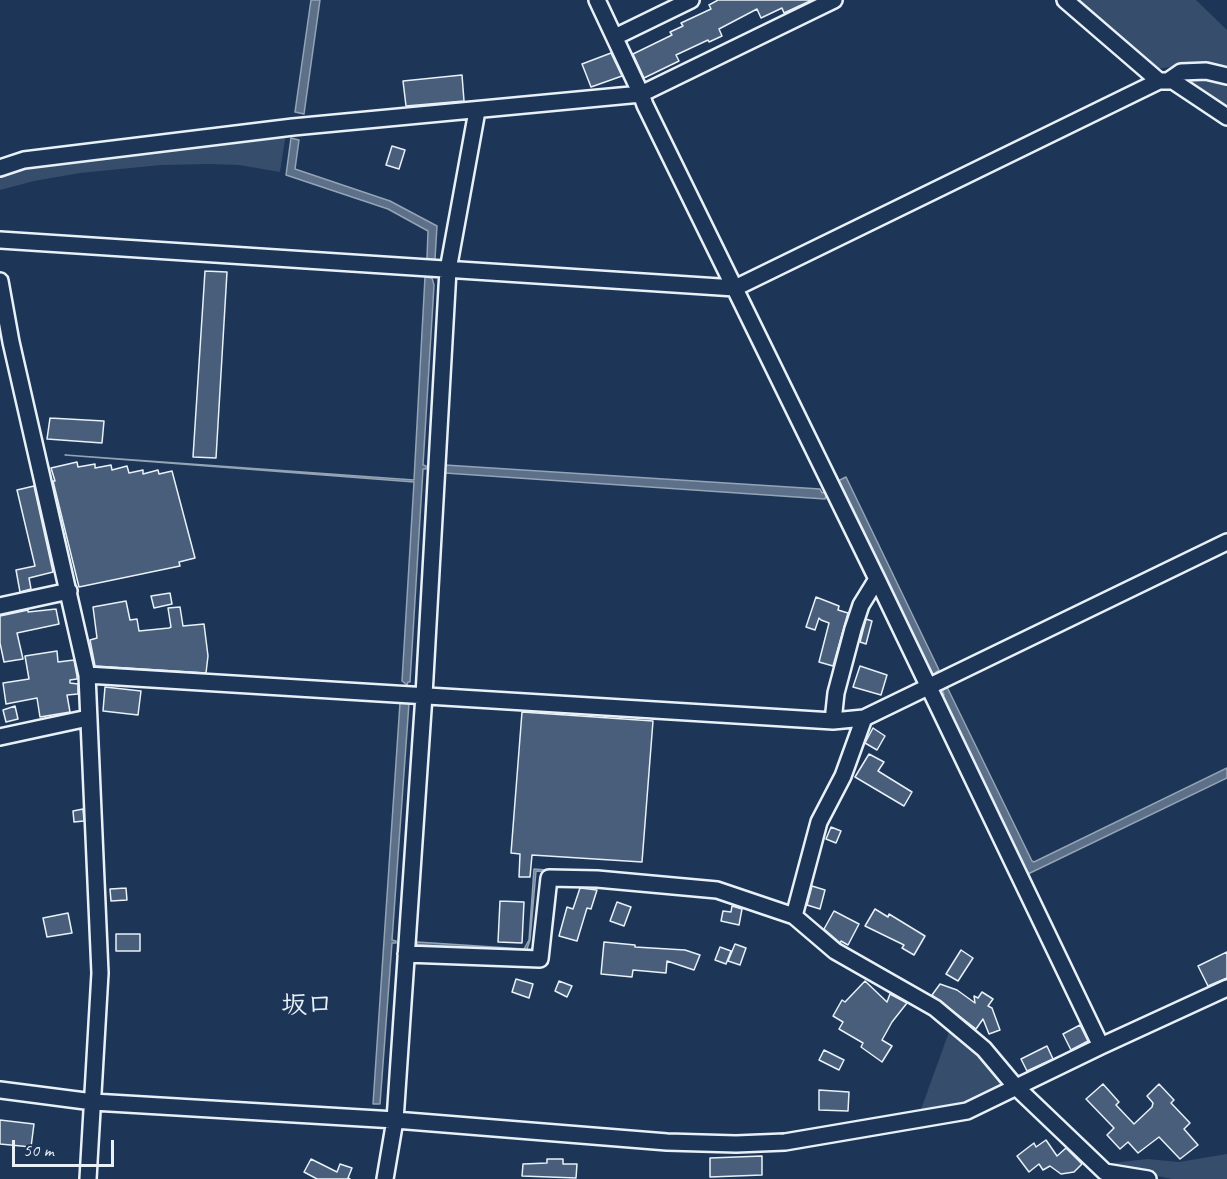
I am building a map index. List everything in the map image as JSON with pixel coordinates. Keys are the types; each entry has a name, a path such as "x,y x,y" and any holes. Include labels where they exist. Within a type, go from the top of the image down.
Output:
{"street":[{"path":"597,0 645,105 877,579 1101,1046"},
{"path":"615,37 691,0"},
{"path":"0,168 24,160 293,127 641,94 834,0"},
{"path":"1065,0 1164,81 1173,81 1227,117"},
{"path":"0,240 735,288 1181,72 1206,71 1227,76"},
{"path":"384,1179 395,1120 424,695 448,270 477,111"},
{"path":"0,280 6,343 69,591 87,675 100,973 88,1179"},
{"path":"87,675 833,721 864,718 1227,542"},
{"path":"833,721 836,693 853,629 861,605 877,579"},
{"path":"0,606 69,591"},
{"path":"0,737 88,717"},
{"path":"794,916 819,822 843,776 864,718"},
{"path":"406,954 540,959 549,878 597,879 717,890 794,916 835,951 935,1008 984,1048 1015,1086 1105,1172 1148,1179"},
{"path":"0,1090 93,1102 395,1120 667,1142 736,1144 785,1142 967,1111 1015,1086 1227,988"}],"shaded area":[{"path":"311,0 320,0 304,114 295,112"},
{"path":"1073,0 1196,0 1227,30 1227,69 1197,64 1154,69"},
{"path":"1186,75 1227,81 1227,108 1185,82 1183,79"},
{"path":"286,133 280,172 239,165 161,165 80,173 0,190 0,173 12,169"},
{"path":"291,138 299,140 295,169 390,201 437,226 435,259 433,261 427,258 428,231 388,209 286,175"},
{"path":"425,277 432,278 434,285 423,465 426,469 423,469 410,682 407,685 402,681 414,482 65,455 414,480"},
{"path":"445,465 820,489 822,493 826,491 830,498 445,473"},
{"path":"846,477 939,670 934,676 931,674 842,488 839,489 837,486 840,484 838,481"},
{"path":"947,687 1034,862 1227,768 1227,778 1028,874 938,694 944,695 942,689"},
{"path":"400,703 409,703 392,940 396,943 392,943 380,1104 373,1104"},
{"path":"534,869 704,883 536,871 530,940 524,951 417,945 417,942 524,949 529,940"},
{"path":"949,1032 981,1059 1004,1085 961,1106 920,1112"},
{"path":"1227,1154 1227,1179 1172,1179 1104,1164 1147,1159 1179,1162"}],"building":[{"path":"718,0 812,0 784,13 782,8 761,18 757,9 719,29 722,36 676,55 679,61 644,78 633,54 672,35 670,32 683,26 681,23 711,9 709,5"},
{"path":"611,53 622,76 591,87 582,64"},
{"path":"462,75 464,101 406,106 403,81"},
{"path":"392,146 405,150 399,169 386,165"},
{"path":"205,271 227,272 216,458 193,457"},
{"path":"50,418 104,421 102,443 47,439"},
{"path":"77,462 78,467 95,464 95,468 111,465 112,470 127,466 129,473 143,470 143,474 158,470 159,474 172,471 195,558 179,562 180,566 79,587 51,468"},
{"path":"34,486 53,572 29,578 31,589 20,592 16,570 35,566 17,490"},
{"path":"170,593 172,604 154,608 151,596"},
{"path":"816,597 839,606 838,610 848,613 833,666 819,662 829,623 819,618 815,630 806,627"},
{"path":"126,601 130,620 137,619 139,631 171,627 168,608 180,607 183,626 204,624 208,656 206,673 95,666 90,640 97,638 93,607"},
{"path":"56,609 59,624 17,633 23,659 4,662 0,643 0,616 28,610 28,612"},
{"path":"866,619 872,621 866,644 860,642"},
{"path":"57,651 58,662 74,660 77,679 70,680 70,683 78,684 78,694 67,695 70,712 40,717 37,698 6,704 3,683 29,679 25,656"},
{"path":"860,666 887,675 881,695 853,687"},
{"path":"105,687 141,691 138,715 103,711"},
{"path":"15,706 18,719 6,722 3,710"},
{"path":"522,712 653,721 642,862 532,855 530,877 519,877 520,854 511,853"},
{"path":"873,728 885,736 877,750 865,743"},
{"path":"869,754 884,762 878,771 912,792 904,806 855,777"},
{"path":"83,809 84,821 74,822 73,811"},
{"path":"831,827 841,831 836,843 826,839"},
{"path":"812,886 825,890 820,909 807,905"},
{"path":"126,888 127,900 111,901 110,889"},
{"path":"580,888 597,890 591,909 587,908 577,941 559,936 567,907 573,909"},
{"path":"500,901 524,902 522,943 498,942"},
{"path":"617,902 631,907 624,926 610,921"},
{"path":"732,906 742,909 739,925 721,921 723,911 731,912"},
{"path":"875,909 888,917 889,914 925,936 914,955 902,948 904,945 865,926"},
{"path":"834,911 859,924 848,945 841,941 840,943 824,929"},
{"path":"68,913 72,933 47,937 43,918"},
{"path":"116,934 140,934 140,951 116,951"},
{"path":"604,942 635,945 635,947 685,950 700,955 694,970 667,961 666,973 633,970 632,977 601,974"},
{"path":"735,944 746,948 740,965 728,961"},
{"path":"720,947 731,951 726,964 715,960"},
{"path":"961,950 973,958 958,981 946,974"},
{"path":"1227,952 1227,978 1208,986 1198,966"},
{"path":"516,979 533,984 529,998 512,992"},
{"path":"559,981 572,986 567,997 555,991"},
{"path":"865,981 887,1002 890,994 907,1003 882,1040 892,1046 882,1062 861,1047 863,1043 839,1029 843,1022 833,1016 842,1000 845,1002"},
{"path":"940,984 957,990 975,1003 974,996 978,998 982,992 993,999 988,1006 992,1008 1000,1030 989,1034 983,1019 976,1029 932,995"},
{"path":"1080,1025 1088,1041 1071,1050 1063,1034"},
{"path":"1047,1046 1053,1059 1027,1071 1021,1059"},
{"path":"824,1050 844,1060 839,1070 819,1060"},
{"path":"1103,1084 1119,1102 1116,1105 1134,1124 1152,1107 1153,1103 1147,1096 1159,1084 1174,1100 1171,1103 1190,1123 1184,1129 1198,1145 1180,1159 1159,1137 1138,1153 1128,1142 1120,1149 1107,1135 1114,1128 1086,1099"},
{"path":"819,1090 849,1092 848,1111 819,1110"},
{"path":"0,1120 34,1124 31,1147 0,1144"},
{"path":"1046,1140 1057,1156 1066,1148 1082,1164 1074,1172 1061,1174 1050,1166 1043,1170 1039,1164 1029,1172 1017,1156 1034,1143 1036,1147"},
{"path":"762,1156 762,1175 710,1177 710,1158"},
{"path":"311,1159 337,1172 340,1164 352,1168 348,1178 350,1179 317,1179 304,1172"},
{"path":"547,1159 563,1159 563,1164 577,1164 576,1178 522,1176 523,1164 547,1163"}],"district":[{"name":"坂口","path":"307,1006"}]}
